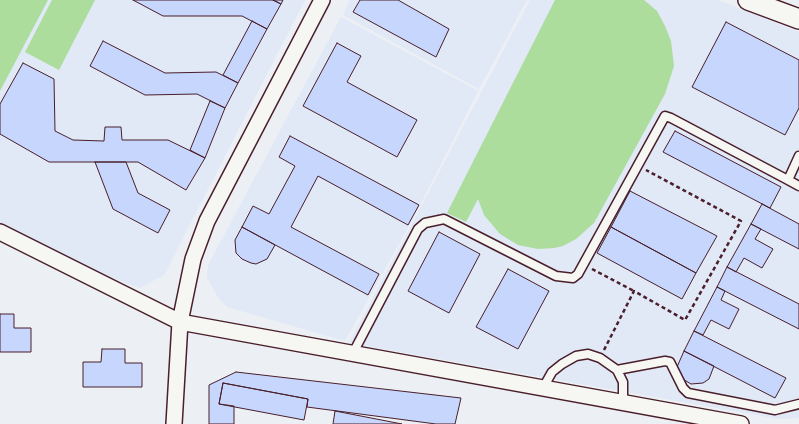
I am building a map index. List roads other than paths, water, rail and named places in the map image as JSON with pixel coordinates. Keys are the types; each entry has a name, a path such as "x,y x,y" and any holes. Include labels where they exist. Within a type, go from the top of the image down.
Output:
{"street":[{"path":"174,424 180,322 193,259 207,221 322,0"},
{"path":"748,0 799,19"},
{"path":"0,232 180,322 741,424"}],"lane":[{"path":"353,353 418,229 425,222 444,219 556,276 573,278 578,274 584,265 665,116 799,186"},
{"path":"788,180 799,156"},
{"path":"543,388 552,372 562,364 576,356 588,354 600,358 617,370 623,382 623,402"},
{"path":"617,370 665,361 670,362 683,388 688,393 775,410 799,404"}]}
